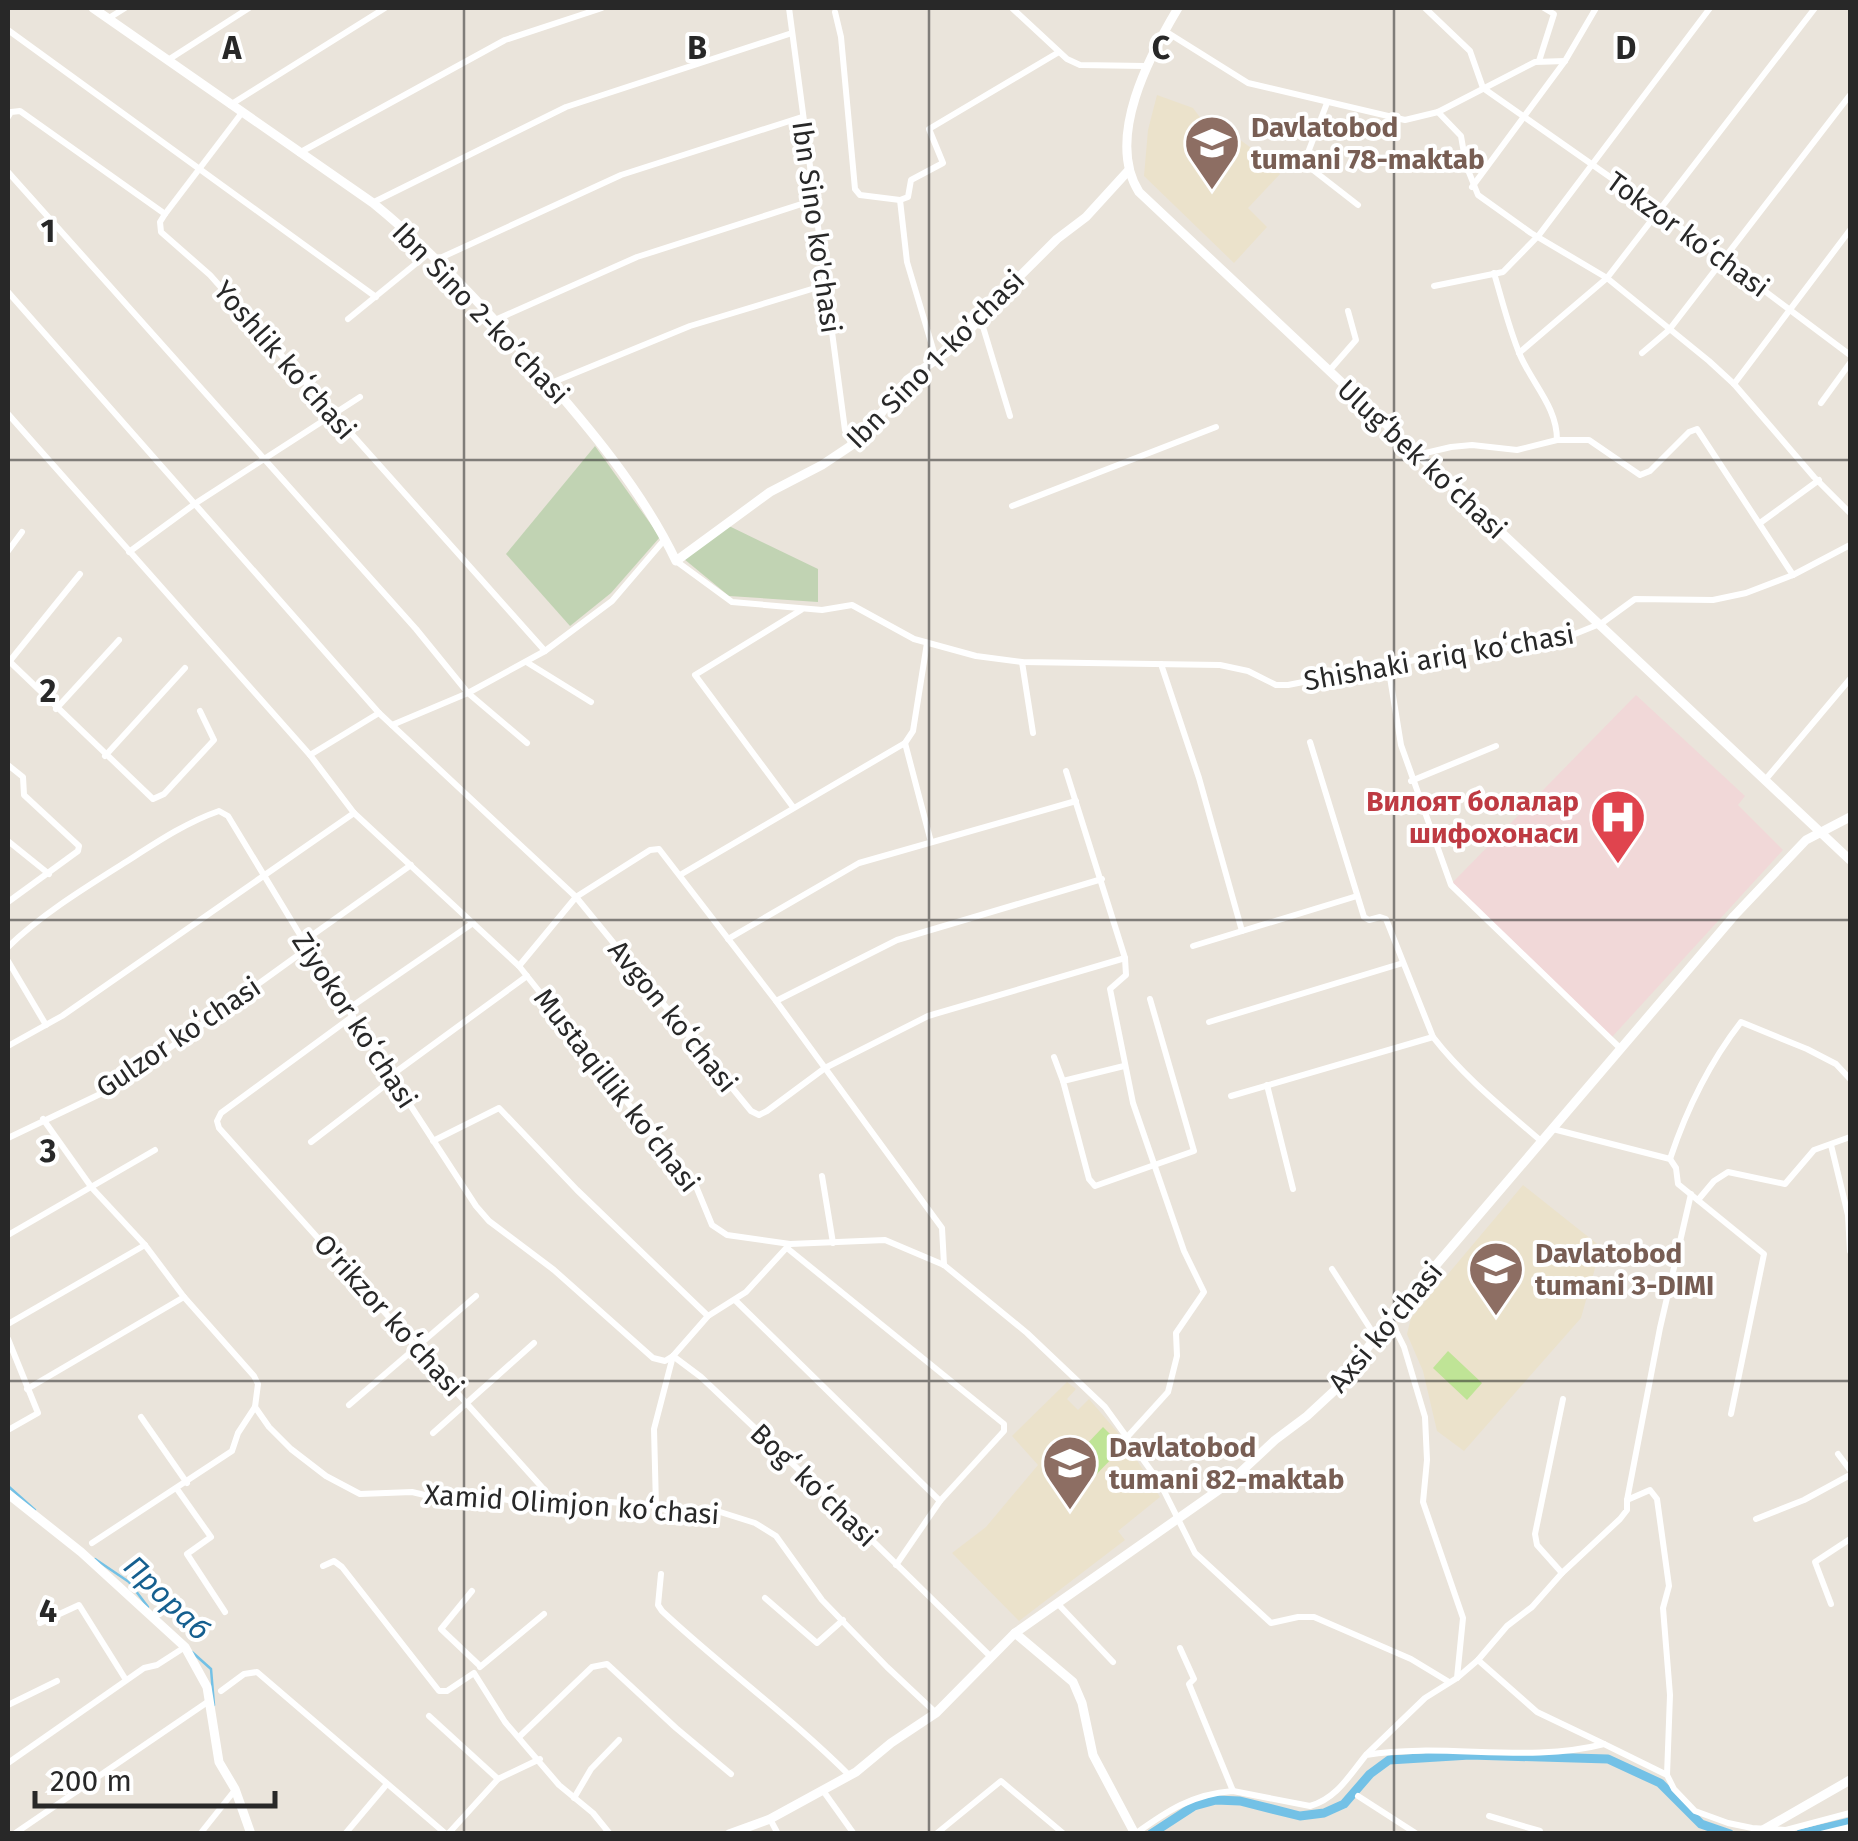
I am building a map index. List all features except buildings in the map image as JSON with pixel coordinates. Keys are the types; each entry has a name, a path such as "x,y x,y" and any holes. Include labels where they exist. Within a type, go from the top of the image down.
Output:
{"street":[{"name":"Ibn Sino 2-koʼchasi","path":"93,8 373,203 434,256 550,384 618,468 666,538 676,561"},
{"path":"109,18 125,8"},
{"path":"167,60 250,8"},
{"path":"230,106 385,8"},
{"path":"300,153 506,40 602,8"},
{"name":"Ibn Sino ko'chasi","path":"789,8 845,430 852,445"},
{"path":"1012,8 1080,66 1144,66"},
{"path":"1128,171 1132,118 1144,66 1178,8"},
{"path":"1425,8 1470,51 1483,88"},
{"path":"1539,61 1554,14 1544,8"},
{"path":"1472,187 1565,61 1596,8"},
{"path":"1434,286 1508,268 1539,235 1710,8"},
{"path":"1519,353 1606,278 1815,8"},
{"path":"835,12 841,36 855,188 860,195 900,200 908,197 911,180 942,163 930,129 1059,52"},
{"path":"8,30 376,297"},
{"path":"1165,31 1248,83 1405,120 1438,112 1539,61 1565,61"},
{"path":"373,203 566,107 792,33"},
{"name":"Tokzor koʻchasi","path":"1483,88 1657,210 1850,354"},
{"path":"1642,353 1669,330 1850,95"},
{"path":"1327,102 1304,163 1358,205"},
{"name":"Yoshlik koʻchasi","path":"8,116 20,111 165,214 160,222 161,232 210,275 546,651"},
{"path":"1438,112 1461,136 1472,187 1483,199 1530,233 1606,278 1734,384 1850,514"},
{"path":"165,214 241,114"},
{"path":"348,319 434,256 621,175 802,117"},
{"name":"Ibn Sino 1-koʼchasi","path":"676,561 770,492 822,465 866,434 906,380 957,345 980,317 1128,171"},
{"name":"Ulugʻbek koʻchasi","path":"1128,171 1152,206 1416,455 1602,623 1850,860"},
{"path":"8,172 468,693 527,743"},
{"path":"494,320 637,257 814,200"},
{"path":"900,200 907,262 936,359"},
{"path":"1734,384 1850,230"},
{"path":"1494,273 1519,353 1555,414 1557,440"},
{"path":"550,384 690,326 825,285"},
{"path":"8,292 380,714 310,755 8,414"},
{"path":"1328,372 1356,340 1348,311"},
{"path":"980,317 1010,416"},
{"path":"1821,403 1850,364"},
{"path":"129,552 360,397"},
{"path":"1012,506 1216,427"},
{"path":"1416,455 1472,445 1517,450 1557,440 1589,440 1640,474 1650,471 1689,432 1697,429 1793,576"},
{"path":"1760,523 1819,480"},
{"path":"8,551 22,532"},
{"path":"392,725 468,693 546,651 612,601 666,538"},
{"name":"Shishaki ariq koʻchasi","path":"676,561 732,602 801,610 852,605 914,638 976,656 1022,662 1220,665 1276,685 1440,654 1560,640 1602,623 1636,600 1713,600 1746,594 1793,576 1850,544"},
{"path":"80,574 8,661 150,798 158,798 214,740 200,710"},
{"path":"793,807 695,675 801,610"},
{"path":"56,709 119,640"},
{"path":"680,875 905,742 913,731 927,642"},
{"path":"528,662 591,702"},
{"path":"1022,662 1034,733"},
{"path":"1161,664 1199,778 1242,931"},
{"path":"1388,664 1401,745 1411,780 1452,885 1622,1049"},
{"path":"105,756 184,668"},
{"path":"1766,778 1850,679"},
{"name":"Avgon koʻchasi","path":"380,714 576,897 751,1111 759,1115 826,1068 928,1016 1125,958"},
{"path":"905,742 931,842"},
{"path":"1310,742 1366,920 1384,916 1386,919 1434,1037 1476,1084 1541,1140"},
{"path":"1411,780 1496,746"},
{"name":"Mustaqillik koʻchasi","path":"310,755 354,814 519,966 693,1179 712,1225 727,1235 788,1246 884,1240 944,1265 1066,1369 1128,1436 1180,1518 1195,1553 1271,1623 1298,1616 1314,1617 1453,1680"},
{"path":"8,764 24,778 22,789 28,800 79,846 49,874 8,902"},
{"path":"1066,770 1125,958 1126,975 1110,988 1124,1066 1153,1166 1184,1251 1204,1292 1176,1333 1177,1356 1168,1392 1128,1436"},
{"path":"728,939 845,869 1076,801"},
{"name":"Ziyokor koʻchasi","path":"8,946 24,931 162,839 218,811 228,816 476,1206 652,1358 665,1361 673,1356"},
{"path":"8,1046 46,1025 354,814"},
{"name":"Axsi koʻchasi","path":"729,1834 770,1820 850,1776 891,1742 936,1713 1015,1633 1230,1482 1308,1416 1334,1391 1390,1319 1734,916 1806,840 1850,817"},
{"path":"8,841 49,874"},
{"path":"519,966 576,897 650,850 660,849 942,1228 944,1265"},
{"name":"Gulzor koʻchasi","path":"8,1138 116,1086 412,865"},
{"path":"776,1001 897,940 1102,879"},
{"path":"1193,946 1357,896"},
{"path":"350,1013 473,923"},
{"path":"8,960 46,1025"},
{"path":"1209,1022 1404,963"},
{"path":"311,1142 393,1074 527,976"},
{"path":"1054,1057 1091,1184 1191,1154 1194,1148 1150,999"},
{"name":"O'rikzor koʻchasi","path":"350,1013 221,1112 216,1120 219,1128 557,1504"},
{"path":"1670,1159 1702,1085 1742,1021 1836,1064 1850,1079"},
{"path":"1231,1096 1434,1037"},
{"path":"1063,1081 1124,1066"},
{"path":"1266,1086 1293,1189"},
{"path":"433,1140 493,1108 503,1111 708,1316"},
{"path":"43,1119 92,1188 258,1384 255,1407 232,1452 92,1544"},
{"path":"1552,1129 1670,1159 1678,1184 1764,1254 1730,1414"},
{"path":"1015,1633 1074,1682 1093,1755 1135,1834 1179,1803 1199,1796 1233,1791 1310,1806 1322,1803 1335,1794 1401,1719 1478,1660 1627,1510 1660,1328 1694,1197 1728,1172 1786,1184 1806,1157 1850,1136"},
{"path":"1831,1144 1848,1215 1850,1251"},
{"path":"8,1235 155,1150"},
{"path":"822,1176 833,1242"},
{"path":"8,1324 144,1245"},
{"path":"656,1506 654,1430 673,1356 708,1316 735,1300 788,1246 1002,1420 1004,1430 940,1501 896,1565"},
{"path":"1332,1269 1376,1338"},
{"path":"28,1389 184,1296"},
{"path":"350,1405 476,1296"},
{"path":"735,1300 940,1501"},
{"path":"1390,1319 1404,1347 1425,1416 1427,1460 1423,1502 1464,1618 1453,1680"},
{"path":"8,1339 38,1412 8,1430"},
{"path":"433,1433 534,1344"},
{"name":"Bogʻ koʻchasi","path":"673,1356 700,1377 990,1656"},
{"path":"1562,1573 1538,1545 1536,1534 1563,1399"},
{"name":"Xamid Olimjon koʻchasi","path":"255,1407 291,1449 352,1491 412,1492 450,1500 489,1496 579,1509 610,1502 656,1506 717,1512 765,1529 776,1536 799,1571 886,1668 936,1713"},
{"path":"141,1417 186,1483"},
{"path":"1756,1519 1804,1500 1850,1473 1838,1454"},
{"path":"177,1489 211,1537 187,1554 225,1612"},
{"path":"1627,1500 1650,1490 1656,1499 1669,1586 1663,1608 1670,1695 1667,1775"},
{"path":"8,1494 81,1552 185,1647 197,1664 209,1701 219,1762 236,1789 251,1834"},
{"path":"1832,1604 1815,1562 1850,1539"},
{"path":"323,1566 334,1561 342,1566 439,1690 447,1691 474,1674 544,1614"},
{"path":"661,1574 658,1604 662,1611 722,1667 817,1743 850,1776"},
{"path":"472,1591 441,1629 480,1666"},
{"path":"765,1598 817,1643 843,1620"},
{"path":"1058,1604 1113,1662"},
{"path":"40,1623 79,1605 126,1680"},
{"path":"8,1763 126,1680 185,1647"},
{"path":"1180,1648 1194,1679 1190,1684 1233,1791"},
{"path":"1478,1660 1537,1712 1667,1775 1674,1789 1696,1811 1759,1831 1795,1828 1850,1813"},
{"path":"518,1737 592,1668 608,1664 731,1774"},
{"path":"221,1691 244,1674 257,1672 447,1834 498,1779 540,1759"},
{"path":"474,1674 518,1737 610,1834"},
{"path":"8,1705 57,1681"},
{"path":"14,1834 209,1701"},
{"path":"429,1716 498,1779"},
{"path":"574,1798 591,1769 619,1740"},
{"path":"1366,1755 1573,1752 1604,1744"},
{"path":"1759,1831 1850,1780"},
{"path":"936,1834 1001,1781 1064,1834"},
{"path":"345,1834 386,1784"},
{"path":"200,1834 236,1789"},
{"path":"824,1792 854,1834"},
{"path":"1358,1796 1417,1834"},
{"path":"1488,1816 1540,1830 1540,1834"},
{"path":"770,1820 778,1834"},
{"path":"1821,1834 1850,1827"}],"shaded area":[{"name":"Davlatobod tumani 78-maktab","path":"1157,95 1193,108 1208,128 1216,122 1280,174 1248,208 1267,227 1234,263 1144,176 1148,130"},
{"name":"Вилоят болалар шифохонаси","path":"1636,695 1745,796 1738,805 1783,850 1612,1037 1452,883"},
{"name":"Davlatobod tumani 3-DIMI","path":"1523,1185 1601,1247 1581,1318 1464,1451 1437,1431 1423,1371 1407,1334 1411,1318"},
{"name":"Davlatobod tumani 82-maktab","path":"1067,1382 1076,1389 1067,1399 1078,1410 1089,1399 1125,1441 1160,1497 1118,1531 1125,1540 1019,1621 952,1553 986,1527 1038,1465 1012,1436"}],"green space":[{"path":"595,446 660,537 611,593 570,626 506,554"},
{"path":"729,526 818,569 818,602 729,596 684,559"},
{"path":"1448,1351 1482,1383 1467,1400 1433,1368"},
{"path":"1103,1427 1123,1447 1085,1486 1065,1467"}],"waterway":[{"name":"Прораб","path":"8,1486 35,1510"},
{"name":"Прораб","path":"95,1559 129,1582 148,1607"},
{"name":"Прораб","path":"192,1652 211,1669 214,1705"},
{"path":"1151,1834 1194,1806 1216,1800 1240,1801 1300,1816 1324,1813 1344,1804 1370,1774 1389,1760 1470,1755 1608,1759 1660,1783 1701,1824 1730,1834"},
{"path":"1800,1834 1850,1822"}],"place":[{"name":"Davlatobod tumani 78-maktab","path":"1212,192"},
{"name":"Вилоят болалар шифохонаси","path":"1618,866"},
{"name":"Davlatobod tumani 3-DIMI","path":"1496,1318"},
{"name":"Davlatobod tumani 82-maktab","path":"1070,1512"}]}
